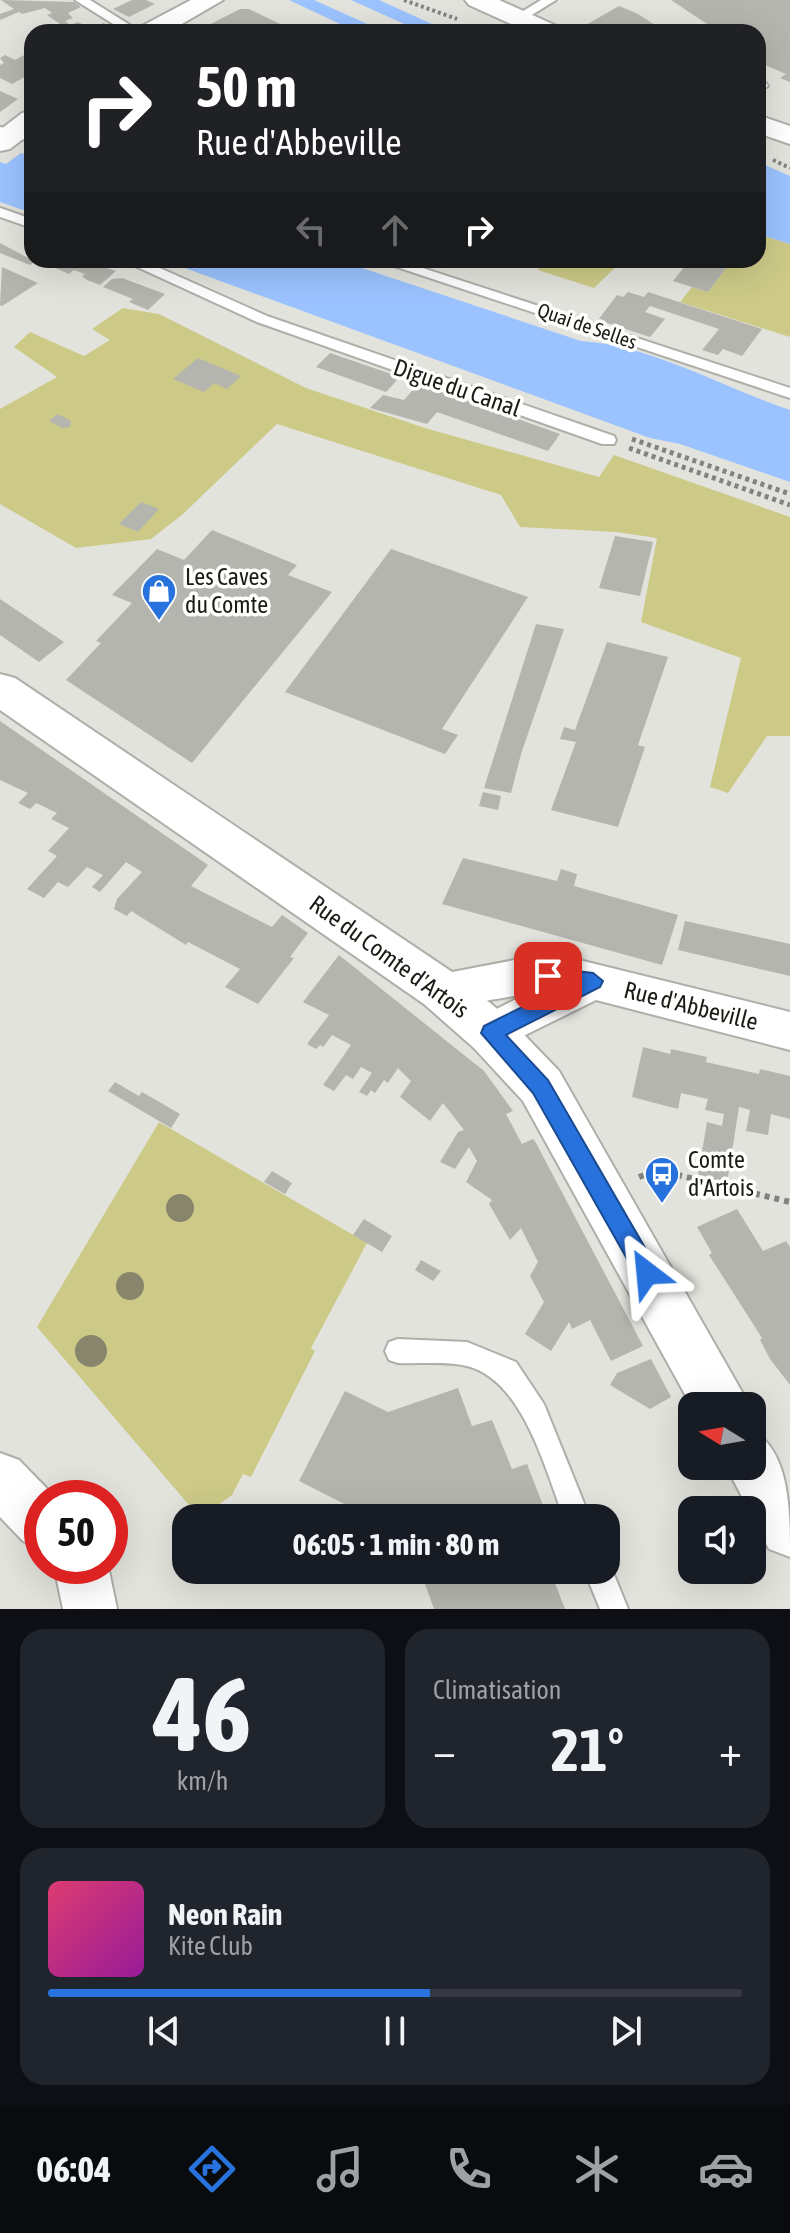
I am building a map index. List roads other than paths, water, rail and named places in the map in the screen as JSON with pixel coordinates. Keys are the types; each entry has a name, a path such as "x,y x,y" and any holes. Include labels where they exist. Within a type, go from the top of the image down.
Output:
{"main road":[{"name":"Rue du Comte d'Artois","path":"0,689 441,990 491,1033 541,1086 714,1392"},
{"path":"764,1480 790,1528"}],"street":[{"path":"164,24 210,0"},
{"path":"478,0 532,24"},
{"path":"766,126 790,136"},
{"name":"Rue d'Abbeville","path":"441,990 525,976 571,976 790,1031"},
{"name":"Rue d'Abbeville","path":"491,1033 593,981"},
{"path":"0,1479 24,1504"},
{"path":"85,1584 90,1609"}],"lane":[{"path":"81,0 122,24"},
{"path":"518,18 550,0"},
{"path":"0,212 24,221"},
{"name":"Digue du Canal","path":"150,268 171,276 197,293 261,319 608,440"},
{"name":"Quai de Selles","path":"407,268 790,393"},
{"path":"398,1351 467,1354 507,1371 535,1413 571,1504"},
{"path":"604,1584 614,1609"}],"water":[{"path":"289,0 314,0 367,24 340,24"},
{"path":"351,0 379,0 432,24 404,24"},
{"path":"24,154 24,210 0,202 0,162 6,164"},
{"path":"766,166 790,176 790,244 766,236"},
{"path":"185,268 362,268 581,341 608,344 661,359 790,410 790,482 680,444 650,438"}],"place":[{"name":"Les Caves du Comte","path":"159,622"},
{"name":"Comte d'Artois","path":"662,1205"}]}
